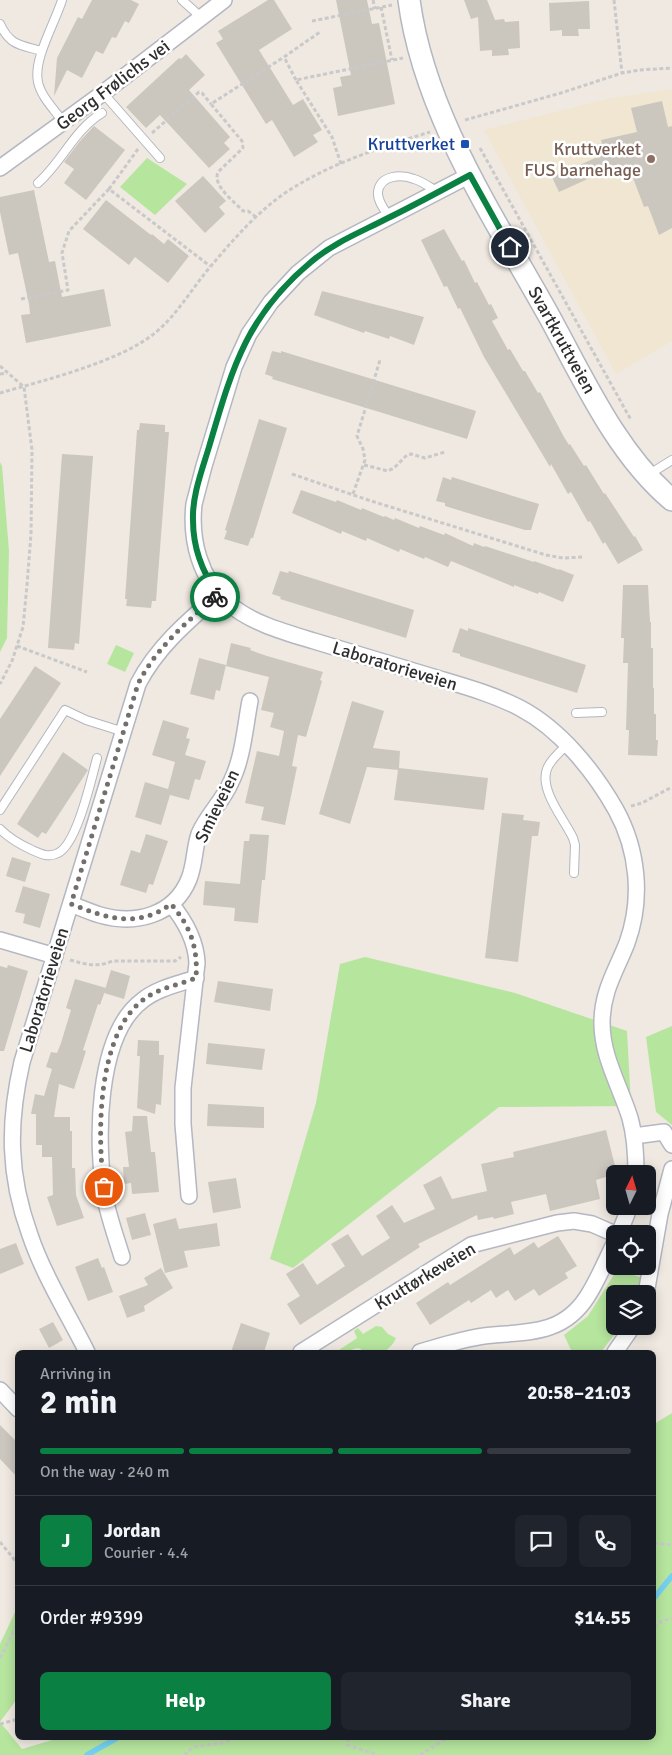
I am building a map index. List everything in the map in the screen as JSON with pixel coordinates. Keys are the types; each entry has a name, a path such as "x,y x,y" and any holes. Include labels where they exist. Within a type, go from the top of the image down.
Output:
{"street":[{"name":"Georg Frølichs vei","path":"0,168 103,93 224,0"},
{"name":"Svartkruttveien","path":"404,2 427,76 446,127 470,175 623,446 646,476 672,500"},
{"name":"Laboratorieveien","path":"470,175 329,248 298,272 271,302 249,334 227,386 194,504 192,518 193,533 198,557 206,576 218,594 235,609 285,632 508,702 540,721 567,745 594,778 616,811 625,830 634,860 636,876 636,900 630,934 606,990 602,1026 610,1066 630,1117 634,1136 636,1165"},
{"name":"Laboratorieveien","path":"86,1350 30,1238 17,1190 12,1152 12,1120 18,1082 22,1062 138,684 153,658 169,640 218,594"},
{"name":"Smieveien","path":"71,904 99,915 128,920 147,917 171,904 186,884 202,829 231,783 237,767 250,701"},
{"path":"171,904 186,925 197,954 183,1088 183,1124 188,1196"},
{"path":"0,940 55,956"},
{"path":"122,1257 106,1201 100,1154 102,1107 112,1048 124,1021 143,1000 158,992 196,978"},
{"path":"634,1136 664,1132 672,1145"},
{"path":"648,1285 660,1214 672,1168"},
{"name":"Kruttørkeveien","path":"305,1350 471,1245 574,1221 592,1224 606,1230"},
{"path":"427,1350 469,1338 529,1333 556,1325 567,1318 586,1297 606,1259"},
{"path":"617,1350 627,1335"},
{"path":"0,1390 15,1406"}],"lane":[{"path":"62,0 38,62 38,82 42,92 63,122"},
{"path":"182,0 202,18"},
{"path":"0,24 7,37 15,44 42,51"},
{"path":"103,93 160,158"},
{"path":"38,183 80,132 102,113"},
{"path":"389,218 380,201 378,192 381,184 388,178 400,176 414,179 438,192"},
{"path":"646,476 672,460"},
{"path":"0,810 65,710 86,720 124,732"},
{"path":"576,713 602,712"},
{"path":"567,745 547,768 546,780 550,797 573,838 575,845 574,873"},
{"path":"0,829 10,838 44,855 52,856 63,850 70,841 78,820 96,758"}],"path":[{"path":"373,0 375,9"},
{"path":"614,0 622,73"},
{"path":"312,21 404,2"},
{"path":"381,7 392,60"},
{"path":"211,104 320,32"},
{"path":"284,56 296,80 332,137 341,164"},
{"path":"296,80 409,56"},
{"path":"466,119 561,93 622,73 672,68"},
{"path":"21,299 68,290 62,253 69,231 109,189 144,141 199,92 202,92 242,141 243,148 218,172 216,176 218,183 243,211 248,211 256,217"},
{"path":"463,112 469,126"},
{"path":"0,394 96,363 120,353 154,334 169,320 210,266 256,217 277,199 300,183 341,164 395,143 435,131"},
{"path":"479,147 632,420"},
{"path":"109,189 210,266"},
{"path":"353,494 365,460 358,436 380,360"},
{"path":"0,366 24,386 32,450 31,534 24,627 0,684"},
{"path":"0,374 7,373"},
{"path":"364,465 388,471 394,468 407,455 411,454 425,458 445,452"},
{"path":"292,474 546,555 563,558 584,557"},
{"path":"17,646 88,672"},
{"path":"616,811 642,803 672,787"},
{"path":"55,956 91,966 103,966 112,961 175,961 184,956 197,954"},
{"path":"0,1542 15,1560"},
{"path":"656,1543 672,1545"},
{"path":"656,1625 672,1618"},
{"path":"0,1658 15,1628"},
{"path":"0,1724 15,1720"},
{"path":"184,1755 193,1747 230,1740"},
{"path":"347,1740 346,1745 378,1755"},
{"path":"420,1755 444,1740"}],"shaded area":[{"path":"672,89 672,341 616,374 484,130 606,99"}],"green space":[{"path":"147,158 187,184 155,215 120,187"},
{"path":"0,462 2,466 9,551 7,638 0,652"},
{"path":"116,645 134,653 125,672 107,664"},
{"path":"365,957 515,993 627,1031 631,1106 499,1107 293,1268 270,1259 316,1103 340,964"},
{"path":"672,1026 672,1125 656,1112 646,1037"},
{"path":"614,1275 640,1277 640,1285 607,1285"},
{"path":"606,1287 606,1335 614,1335 603,1350 571,1350 564,1335 588,1316"},
{"path":"376,1326 382,1327 388,1334 396,1338 390,1348 386,1350 361,1350 357,1348 339,1350 357,1338 354,1331 358,1328 363,1334"},
{"path":"672,1413 672,1755 0,1755 0,1722 22,1749 52,1740 656,1740 656,1423"},
{"path":"15,1612 15,1702 0,1722 0,1644"}],"building":[{"path":"92,0 131,0 139,4 129,23 125,21 116,38 112,37 103,54 96,51 82,78 67,70 54,96 57,58 78,17 82,19"},
{"path":"268,0 274,0 292,29 259,50 293,105 303,99 322,130 313,135 318,142 294,157 272,120 266,124 216,43 223,39 218,31"},
{"path":"336,0 367,0 372,24 379,23 395,104 338,116 333,88 342,86 340,77 351,75"},
{"path":"464,0 487,0 495,20 504,19 505,22 519,21 520,48 508,49 509,55 492,56 492,50 480,51 478,17 471,19"},
{"path":"589,1 590,29 578,29 579,36 562,36 562,30 550,31 549,3"},
{"path":"186,54 205,75 189,90 230,137 224,143 230,149 209,168 160,115 146,128 126,107 179,58 181,59"},
{"path":"662,101 668,127 672,126 672,228 659,235 648,206 644,207 630,170 601,173 559,192 552,177 600,156 597,144 602,143 601,140 637,132 631,108"},
{"path":"94,126 125,150 86,200 64,183 74,169 64,162"},
{"path":"203,176 226,201 219,207 225,214 205,233 175,201"},
{"path":"34,190 49,262 55,261 62,297 104,289 111,326 26,343 21,315 30,314 29,304 18,253 9,255 0,212 0,197"},
{"path":"106,200 164,244 168,239 189,256 168,283 135,257 129,265 83,229"},
{"path":"444,229 462,261 464,260 475,283 477,282 489,305 491,304 498,318 492,321 508,350 510,349 538,393 540,392 569,445 584,466 586,465 643,550 618,564 605,542 603,544 590,521 588,522 571,492 568,494 551,464 550,467 484,357 460,308 458,309 447,286 444,287 421,240"},
{"path":"322,291 424,317 414,345 390,336 389,339 365,331 364,333 314,315"},
{"path":"272,351 281,353 281,351 476,411 467,439 272,379 273,377 265,374"},
{"path":"259,419 287,428 253,538 251,538 248,546 224,539 227,531 225,530"},
{"path":"140,423 165,425 165,432 169,432 156,601 152,601 151,608 126,606 127,599 125,599 137,430 139,430"},
{"path":"62,454 93,456 79,644 75,643 74,650 48,648"},
{"path":"443,477 451,480 452,477 539,504 531,530 484,518 445,506 445,503 436,501"},
{"path":"301,490 336,502 337,500 361,510 362,508 394,520 395,518 419,528 420,526 444,535 445,533 473,546 474,543 485,546 574,575 563,602 539,592 538,594 514,585 514,587 451,561 448,567 400,549 399,552 367,538 366,541 342,531 341,534 292,513"},
{"path":"280,571 288,573 289,571 414,610 406,638 280,599 281,597 272,594"},
{"path":"623,585 648,585 651,648 653,648 654,714 656,714 656,740 658,740 657,756 628,755 629,730 626,730 628,663 623,663 624,638 621,638"},
{"path":"460,628 468,631 468,628 586,665 577,693 452,652"},
{"path":"231,643 251,648 250,650 267,656 323,672 306,737 298,735 292,766 297,767 285,825 261,820 264,807 245,803 257,751 279,756 284,731 270,727 274,713 261,710 269,677 226,666"},
{"path":"199,658 226,665 220,691 216,690 214,700 190,694"},
{"path":"35,666 61,683 0,776 0,719"},
{"path":"352,701 384,711 373,748 400,751 399,768 488,778 484,810 394,800 398,770 367,767 350,824 319,814"},
{"path":"163,720 189,728 186,738 190,739 185,755 206,761 200,780 195,779 189,800 170,795 161,825 135,817 145,782 168,789 175,762 152,755"},
{"path":"63,752 88,770 46,834 42,832 38,838 17,824"},
{"path":"502,813 524,815 523,820 540,822 538,836 532,836 518,962 485,958"},
{"path":"146,834 168,841 153,885 149,884 146,893 120,885 131,850 140,853"},
{"path":"250,834 269,835 265,880 262,880 258,923 234,921 235,908 203,905 205,881 240,884 244,841 249,841"},
{"path":"12,857 31,863 25,882 6,876"},
{"path":"23,886 50,894 40,928 23,923 25,914 15,912"},
{"path":"8,965 28,971 4,1051 0,1051 0,966 7,968"},
{"path":"111,970 130,976 124,999 104,993"},
{"path":"75,979 106,988 100,1005 98,1004 83,1050 86,1051 74,1089 59,1084 54,1117 70,1117 72,1168 75,1168 76,1195 84,1218 57,1226 47,1197 53,1195 52,1157 42,1157 42,1145 36,1145 36,1114 31,1114 35,1094 44,1096 52,1069 46,1067 51,1052 57,1053 61,1043 71,1010 66,1008"},
{"path":"218,981 273,989 270,1011 214,1002"},
{"path":"138,1040 159,1041 159,1055 164,1055 161,1105 156,1104 155,1114 137,1108 140,1056 137,1056"},
{"path":"208,1043 265,1049 262,1070 206,1064"},
{"path":"208,1104 264,1107 264,1128 207,1126"},
{"path":"133,1116 147,1116 151,1152 155,1152 159,1192 132,1194 131,1183 124,1184 123,1167 129,1167 125,1132 132,1131"},
{"path":"606,1130 615,1165 606,1165 606,1177 596,1180 600,1199 550,1211 546,1194 511,1202 514,1214 494,1219 493,1217 478,1220 477,1215 418,1244 420,1247 300,1325 287,1304 300,1296 286,1274 303,1263 317,1285 345,1266 331,1244 348,1234 362,1256 390,1238 376,1216 392,1205 404,1223 435,1209 423,1185 441,1176 452,1199 487,1191 481,1164 514,1157 513,1152"},
{"path":"236,1178 241,1208 213,1213 208,1182"},
{"path":"145,1213 151,1235 132,1240 126,1218"},
{"path":"176,1218 179,1229 217,1223 220,1246 184,1251 188,1267 165,1273 153,1224"},
{"path":"558,1236 577,1266 565,1273 568,1278 539,1296 534,1289 515,1301 508,1290 496,1298 491,1290 471,1303 469,1300 430,1325 416,1303 448,1282 450,1285 510,1247 514,1255 534,1242 538,1248"},
{"path":"16,1243 24,1264 0,1274 0,1249"},
{"path":"98,1258 102,1268 104,1267 113,1292 88,1301 75,1267"},
{"path":"161,1268 173,1288 144,1306 145,1311 127,1318 119,1296 148,1285 144,1278"},
{"path":"53,1322 63,1340 49,1348 39,1329"},
{"path":"241,1323 270,1333 265,1350 232,1350"},
{"path":"0,1425 15,1440 15,1475 0,1459"}],"waterway":[{"path":"656,1596 672,1576"},
{"path":"87,1755 113,1740"}],"way so far":[{"path":"104,1187 100,1154 100,1123 109,1060 115,1038 130,1012 143,1000 152,994 196,978 197,954 186,925 171,904 164,910 147,917 128,920 99,915 71,904 138,684 153,658 163,646 215,597"}],"place":[{"name":"Kruttverket","path":"465,144"},
{"name":"Kruttverket FUS barnehage","path":"651,159"}],"route":[{"path":"215,597 218,594 206,576 195,545 192,518 197,489 234,367 249,334 284,286 298,272 329,248 470,175 510,247"}]}
